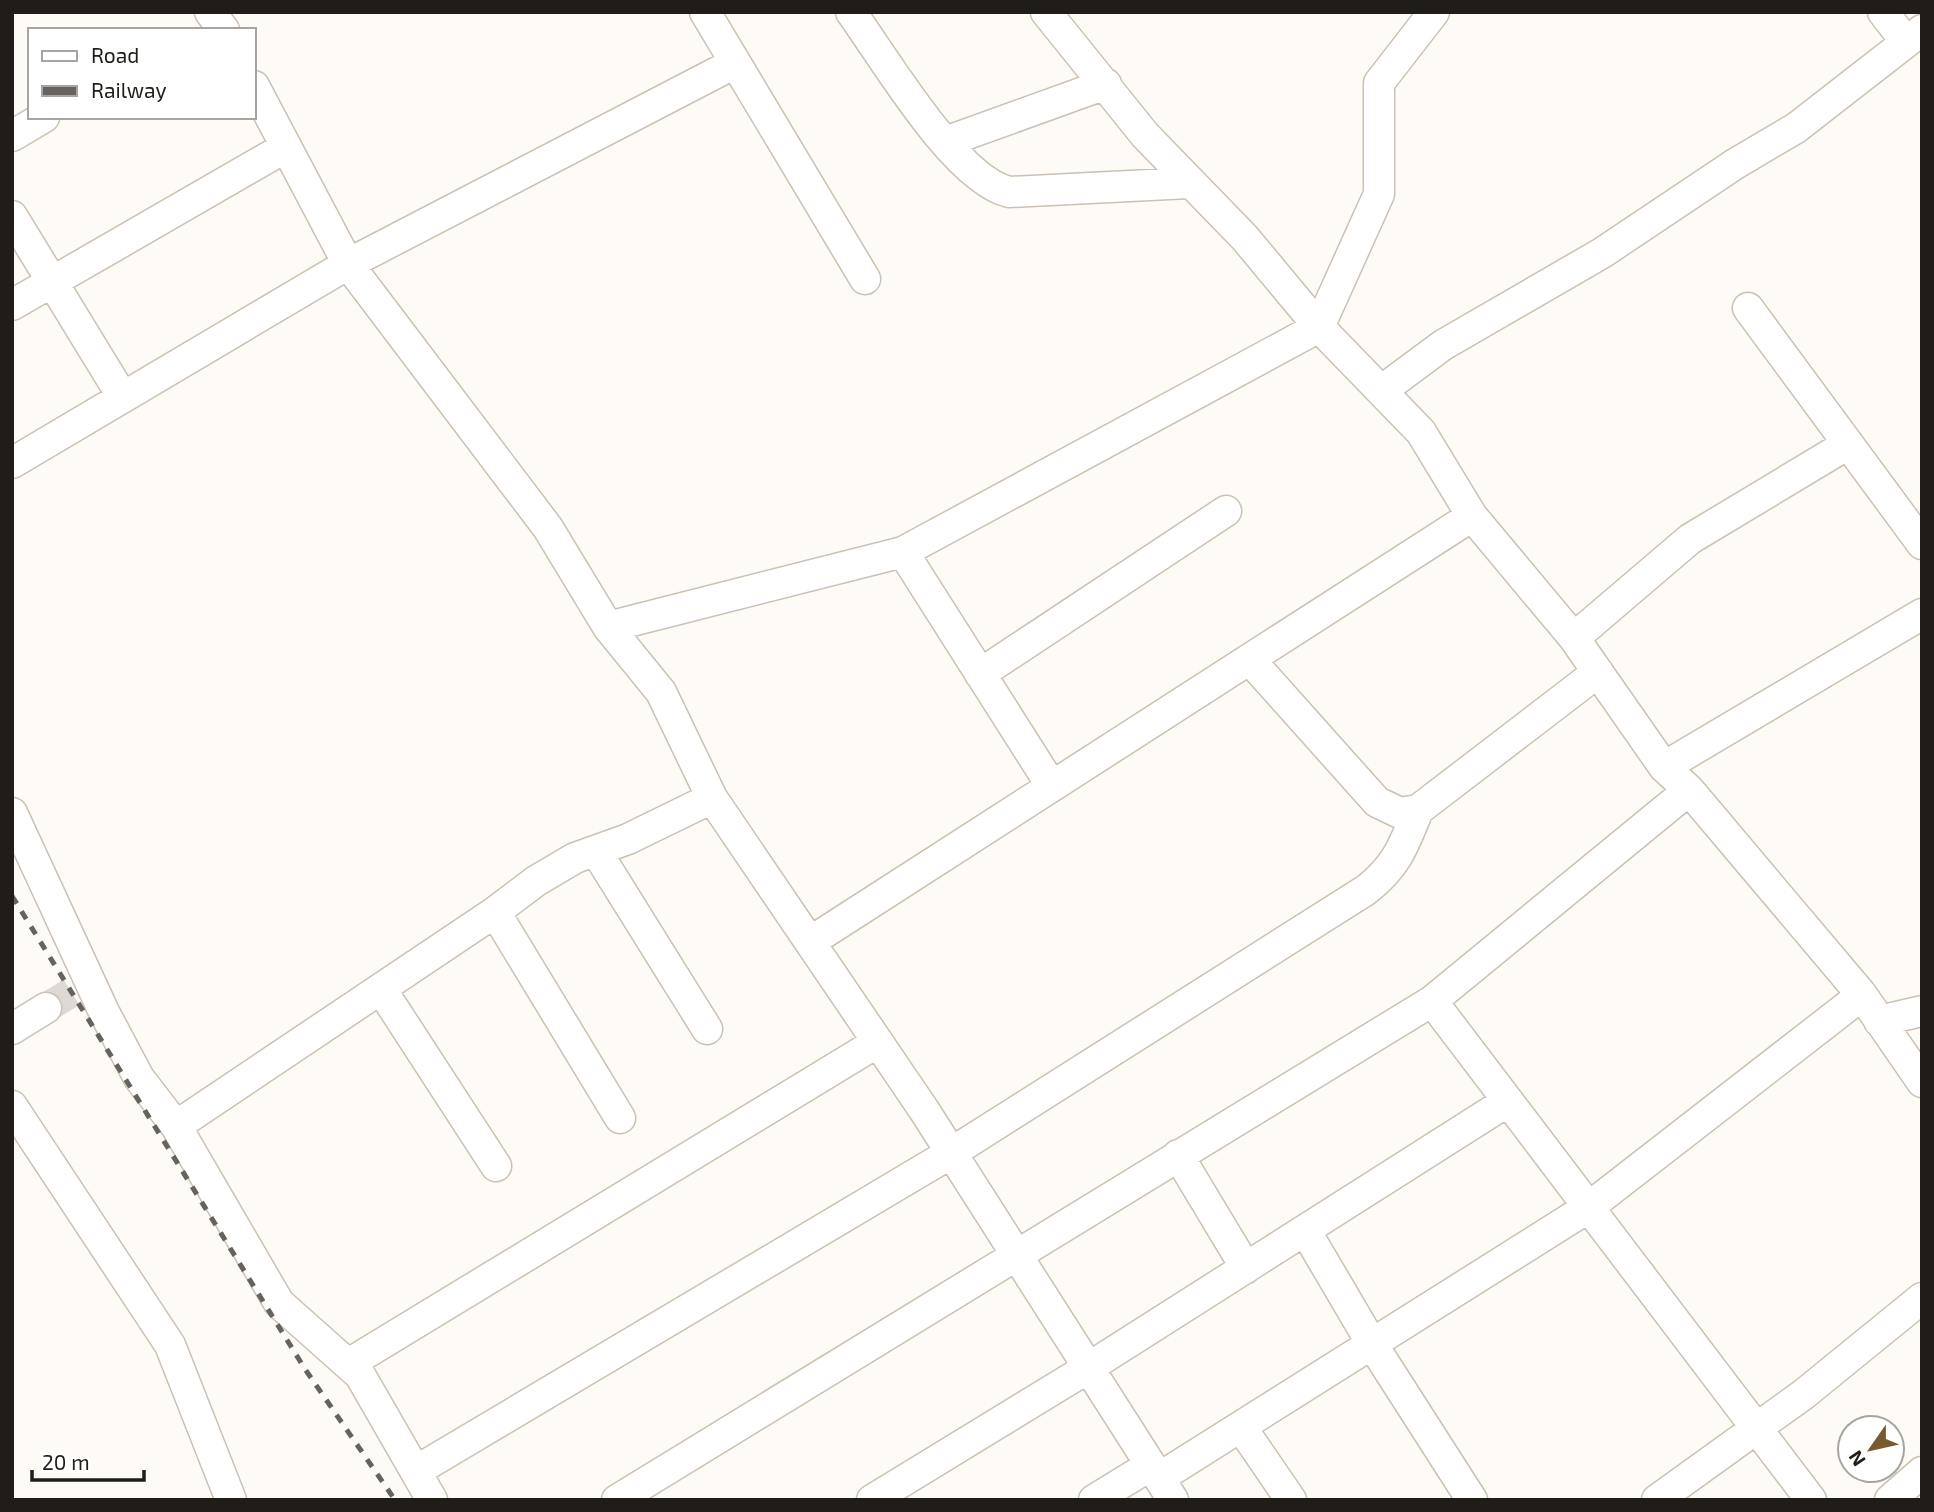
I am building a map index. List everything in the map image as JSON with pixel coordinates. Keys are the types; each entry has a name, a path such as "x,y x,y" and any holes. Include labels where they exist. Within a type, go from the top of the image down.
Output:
{"street":[{"path":"705,12 865,279"},
{"path":"852,12 945,142 975,175 992,188 1009,192 1189,183"},
{"path":"1046,12 1144,135 1245,238 1319,327 1421,432 1472,516 1574,638 1664,767 1689,790 1862,995 1922,1082"},
{"path":"608,627 903,552 1319,327 1379,194 1379,83 1434,12"},
{"path":"1381,391 1443,345 1602,253 1735,164 1796,128 1914,36 1883,12"},
{"path":"12,463 348,264 735,63"},
{"path":"945,142 1106,84"},
{"path":"256,90 348,264 548,528 608,627 661,692 712,799 878,1042 1161,1481"},
{"path":"12,136 41,119"},
{"path":"12,305 286,147"},
{"path":"12,216 122,396"},
{"path":"1748,308 1922,544"},
{"path":"1574,638 1689,539 1848,444"},
{"path":"980,674 1226,511"},
{"path":"810,943 1051,785 1472,516"},
{"path":"903,552 1051,785"},
{"path":"1664,767 1922,614"},
{"path":"1250,660 1377,802 1400,813 1418,810 1598,672"},
{"path":"617,1500 1432,1001 1689,790"},
{"path":"176,1126 495,912 536,881 575,858 712,799"},
{"path":"416,1471 951,1153 1366,890 1387,873 1401,852 1418,810"},
{"path":"12,813 82,985 139,1078 176,1126 279,1303 350,1363 360,1375 432,1500"},
{"path":"596,851 707,1028"},
{"path":"495,912 620,1118"},
{"path":"380,989 496,1166"},
{"path":"1094,1500 1161,1481 1241,1427 1589,1207 1862,995"},
{"path":"1432,1001 1811,1500"},
{"path":"12,1029 46,1007"},
{"path":"1879,1021 1922,1011"},
{"path":"350,1363 878,1042"},
{"path":"872,1500 1088,1368 1508,1101"},
{"path":"12,1106 170,1345 231,1500"},
{"path":"1178,1155 1246,1268"},
{"path":"1305,1230 1372,1344 1472,1500"},
{"path":"1657,1500 1754,1427 1804,1394 1922,1298"},
{"path":"1241,1427 1291,1500"},
{"path":"1890,1500 1922,1472"}],"tunnel":[{"path":"46,1008 75,990"}],"railway":[{"path":"12,896 305,1369 395,1500"}]}
